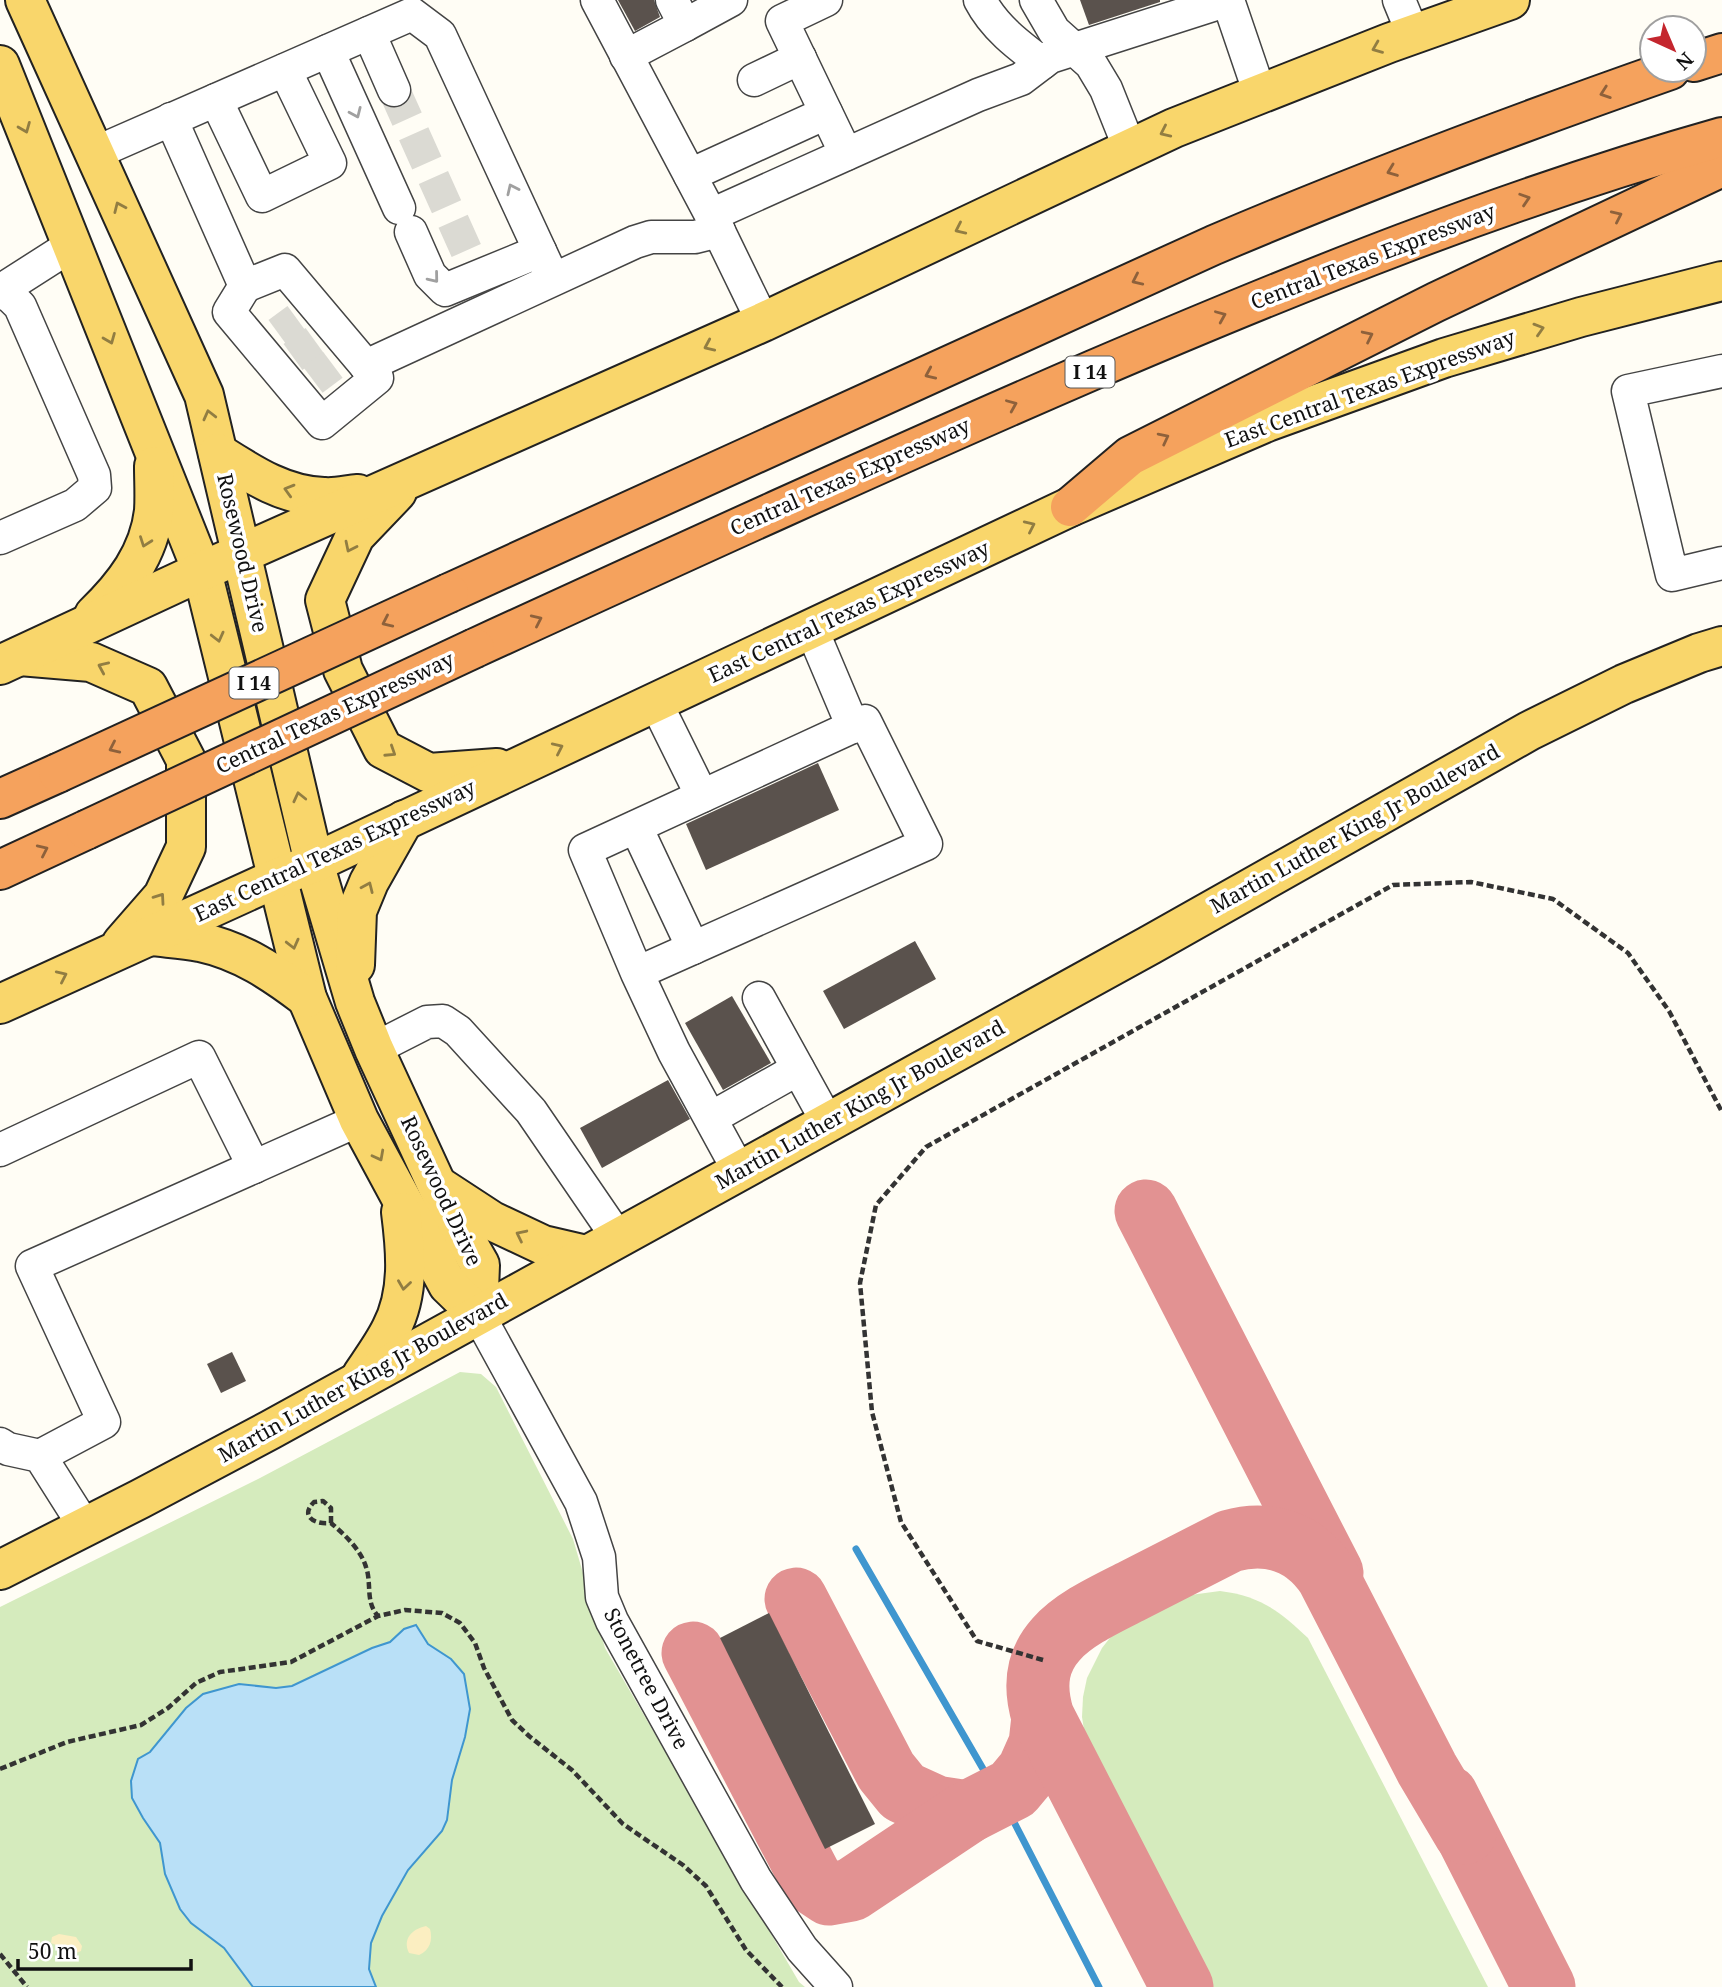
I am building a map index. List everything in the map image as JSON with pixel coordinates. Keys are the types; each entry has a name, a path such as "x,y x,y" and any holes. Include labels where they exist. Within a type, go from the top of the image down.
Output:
{"highway":[{"name":"I 14","path":"0,799 1214,245 1338,192 1495,131 1638,81"},
{"name":"Central Texas Expressway","path":"0,870 475,648 934,439 1313,277 1505,206 1722,137"},
{"path":"1070,507 1130,456 1436,302 1722,167"}],"main road":[{"name":"Rosewood Drive","path":"25,0 204,396 314,863 355,1002 374,1049 440,1186 447,1207 480,1265 478,1314"},
{"path":"10,661 202,571 763,322 1174,128 1260,94 1406,17 1510,0"},
{"name":"Rosewood Drive","path":"0,65 202,571 307,998 359,1120 398,1193 448,1284 478,1314"},
{"name":"East Central Texas Expressway","path":"0,1004 314,863 1070,507 1267,422 1444,358 1581,317 1722,281"},
{"path":"80,628 117,591 137,565 154,512 154,450"},
{"path":"218,453 262,480 293,493 324,497 396,485"},
{"path":"396,485 355,536 324,600 342,670 383,749 429,773 519,766"},
{"name":"Martin Luther King Jr Boulevard","path":"0,1570 358,1381 1530,731 1624,684 1722,646"},
{"path":"10,661 91,662 148,687 186,760 186,847 163,896 116,950"},
{"path":"355,1002 357,911 369,882 404,820"},
{"path":"151,936 200,942 245,957 307,998"},
{"path":"440,1186 492,1221 543,1245 602,1247"},
{"path":"358,1381 392,1328 402,1295 407,1258 398,1193"}],"street":[{"path":"597,0 715,223 763,322"},
{"path":"626,56 679,13 731,0"},
{"path":"827,0 782,21 846,154"},
{"path":"980,0 1006,35 1042,63"},
{"path":"1036,0 1054,30 1091,64 1106,89 1130,149"},
{"path":"310,350 285,270 245,286 229,312 310,350 547,265 651,237 695,237 715,223 846,154 978,95 1021,79 1050,57 1228,0 1260,94"},
{"path":"94,153 412,14 440,35 547,265"},
{"path":"369,33 394,90"},
{"path":"328,51 430,275 445,290 474,270 547,265"},
{"path":"754,80 800,58"},
{"path":"216,100 262,196 330,163 285,70"},
{"path":"690,175 826,113"},
{"path":"171,119 245,286"},
{"path":"0,538 75,505 95,488 94,475 20,306 0,291 72,245"},
{"path":"1722,371 1628,391 1672,576 1722,563"},
{"path":"812,630 853,727"},
{"path":"656,703 702,796"},
{"path":"637,972 926,844 865,721 585,850 637,972 674,1052 740,1171"},
{"path":"636,827 693,948"},
{"path":"759,998 828,1122"},
{"path":"374,1049 427,1022 443,1021 458,1031 531,1111 602,1247"},
{"path":"0,1150 199,1057 254,1167"},
{"path":"711,1118 798,1069"},
{"path":"0,1444 8,1449 40,1457 104,1422 32,1266 359,1120"},
{"name":"Stonetree Drive","path":"478,1314 581,1503 596,1547 602,1597 612,1621 756,1880 802,1949 836,1987"},
{"path":"40,1457 85,1527"}],"path":[{"path":"1043,1660 977,1641 901,1522 872,1412 860,1283 876,1205 926,1147 1393,885 1471,882 1553,899 1628,953 1668,1011 1722,1112"},
{"path":"331,1523 331,1508 323,1501 314,1502 307,1508 311,1520 331,1523 362,1557 367,1569 370,1604 378,1616"},
{"path":"0,1769 67,1742 141,1725 168,1708 196,1683 208,1677 237,1668 292,1662 378,1616 405,1610 442,1614 460,1623 475,1643 484,1668 512,1720 572,1770 623,1824 683,1865 706,1886 746,1950 782,1987"},
{"path":"0,1954 27,1987"}],"green space":[{"path":"460,1372 481,1374 496,1387 573,1539 605,1648 799,1982 805,1987 0,1987 0,1607 260,1478"},
{"path":"1220,1591 1247,1597 1268,1606 1308,1638 1488,1987 1211,1987 1096,1765 1085,1736 1082,1717 1087,1678 1102,1648 1113,1634 1183,1596"}],"sand":[{"path":"426,1926 431,1933 428,1947 419,1955 409,1953 407,1943 410,1935"},
{"path":"59,1934 76,1937 82,1946 81,1951 76,1953 51,1943 52,1937"}],"water":[{"path":"416,1625 428,1644 451,1659 464,1674 470,1709 452,1780 447,1820 442,1831 408,1870 382,1916 371,1943 369,1969 376,1987 253,1987 224,1948 191,1923 180,1909 165,1874 160,1843 132,1798 131,1781 138,1759 150,1752 186,1708 203,1694 239,1684 276,1688 292,1686 390,1642 404,1629"}],"building":[{"path":"618,0 654,0 660,17 635,31"},
{"path":"1080,0 1160,0 1160,2 1089,25"},
{"path":"818,763 839,810 706,870 686,824"},
{"path":"915,941 936,979 844,1029 823,991"},
{"path":"732,996 771,1063 723,1090 685,1023"},
{"path":"668,1080 690,1119 602,1168 580,1128"},
{"path":"232,1352 246,1381 221,1393 207,1364"},
{"path":"769,1613 875,1824 825,1849 720,1638"}],"waterway":[{"path":"856,1549 986,1774"},
{"path":"1015,1824 1099,1987"}],"taxiway":[{"path":"1146,1211 1332,1573"},
{"path":"1182,1987 1043,1717 1038,1691 1040,1669 1047,1651 1059,1636 1093,1611 1230,1541 1273,1538 1297,1547 1309,1555 1328,1577 1427,1769 1465,1833"},
{"path":"796,1599 886,1771 903,1792 936,1807 968,1812"},
{"path":"693,1653 814,1884 829,1894 851,1890 968,1812 1013,1789 1028,1771 1040,1744 1043,1717"},
{"path":"1447,1796 1544,1987"}],"tunnel":[{"path":"394,90 471,261"},
{"path":"278,333 297,319"},
{"path":"293,357 315,341"},
{"path":"313,380 333,365"}]}
